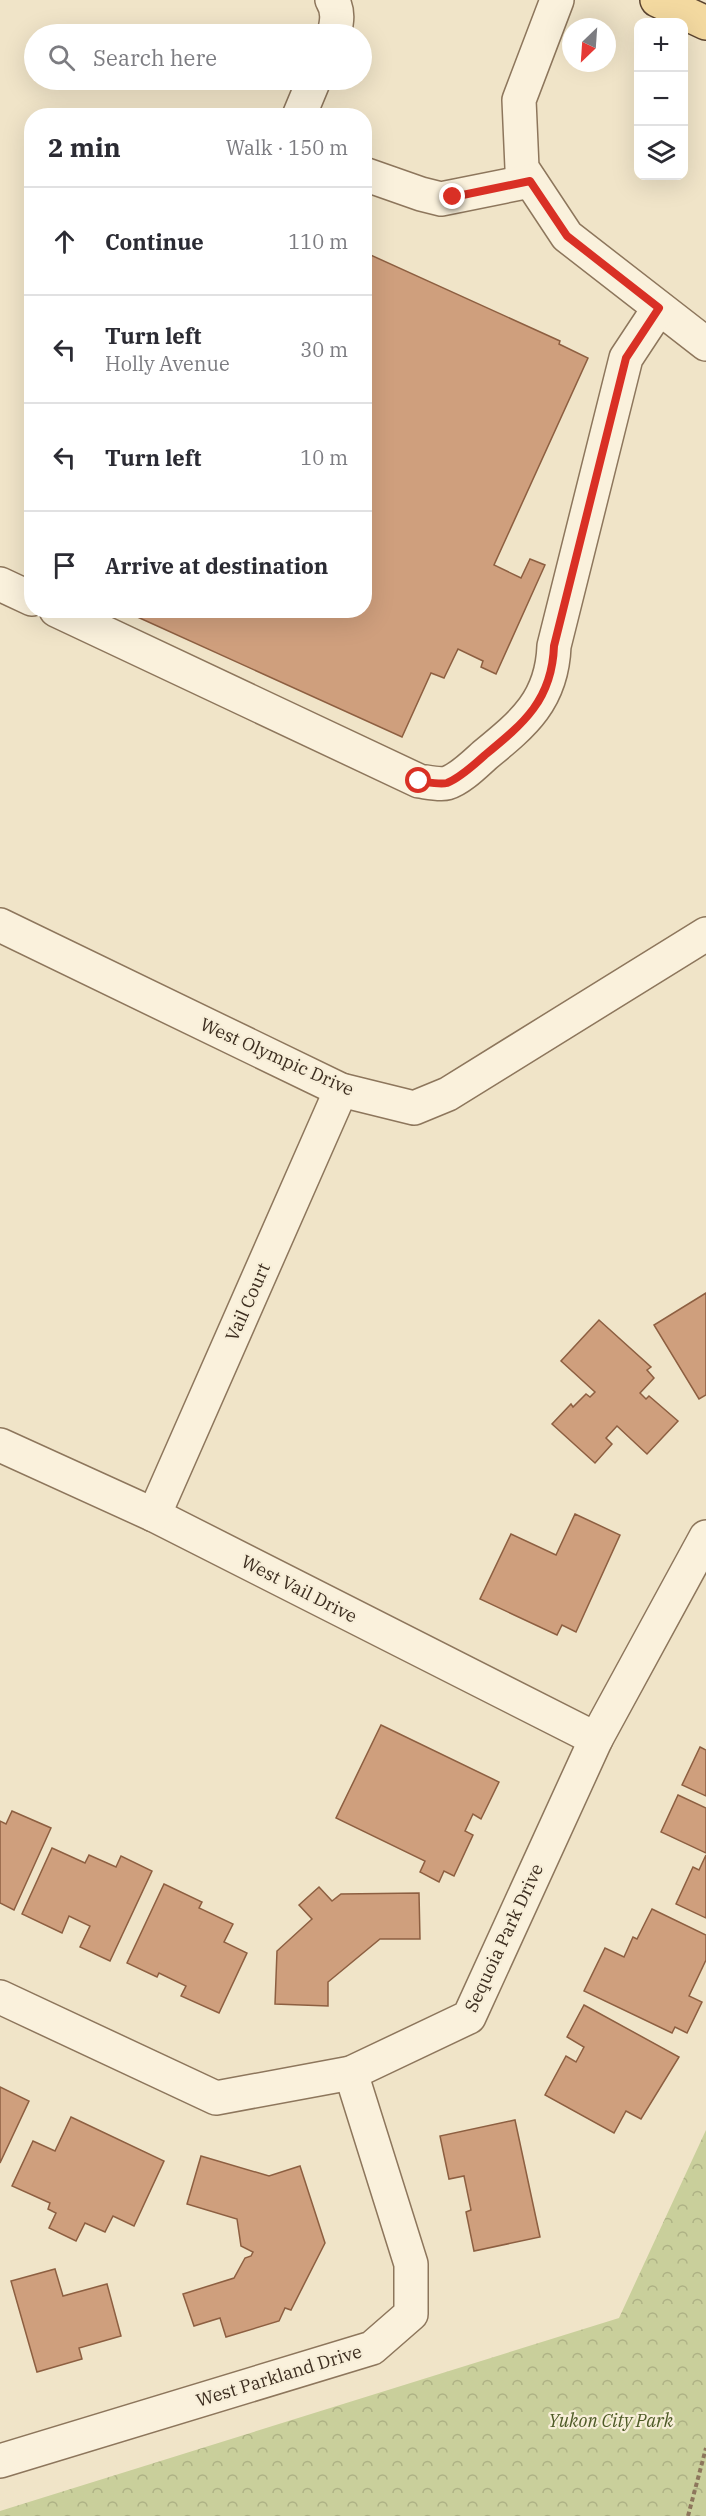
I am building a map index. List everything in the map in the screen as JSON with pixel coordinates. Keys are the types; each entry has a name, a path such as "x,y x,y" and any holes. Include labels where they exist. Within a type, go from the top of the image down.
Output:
{"main road":[{"path":"657,0 706,24"}],"street":[{"path":"332,0 336,7 336,24"},
{"path":"557,0 519,100 522,168 567,236 706,344"},
{"path":"302,108 310,90"},
{"path":"372,177 441,199 530,181"},
{"path":"74,618 419,781 447,783 473,766 522,725 544,693 553,670 554,646 626,358 659,308"},
{"path":"0,584 24,595"},
{"name":"West Olympic Drive","path":"0,925 341,1090 414,1108 448,1094 706,934"},
{"name":"Vail Court","path":"154,1515 341,1090"},
{"name":"West Vail Drive","path":"0,1445 154,1515 596,1739"},
{"name":"Sequoia Park Drive","path":"0,1997 216,2098 351,2073 469,2017 596,1739 706,1537"},
{"name":"West Parkland Drive","path":"0,2461 372,2348 411,2314 411,2264 351,2073"}],"path":[{"path":"688,2516 706,2448"}],"green space":[{"name":"Yukon City Park","path":"706,2130 706,2516 0,2516 0,2511 619,2318"}],"building":[{"path":"372,256 560,341 559,344 588,358 494,565 521,578 530,559 545,565 496,674 481,667 483,661 458,649 444,678 431,673 402,737 140,618 372,618"},
{"path":"706,1293 706,1395 699,1399 654,1325"},
{"path":"599,1320 651,1367 647,1370 654,1378 640,1393 646,1399 649,1396 678,1421 647,1454 617,1426 606,1438 612,1444 595,1463 552,1424 571,1404 573,1407 586,1394 590,1397 595,1392 561,1361"},
{"path":"575,1514 620,1535 576,1632 562,1625 557,1635 480,1599 511,1534 556,1555"},
{"path":"381,1725 499,1782 481,1819 473,1814 465,1831 473,1835 454,1876 444,1871 439,1882 420,1872 425,1861 336,1818"},
{"path":"700,1747 706,1750 706,1796 682,1785"},
{"path":"678,1795 706,1808 706,1853 661,1832"},
{"path":"12,1811 51,1828 14,1910 0,1903 0,1821 6,1824"},
{"path":"52,1848 85,1863 89,1855 116,1867 121,1856 152,1871 110,1961 80,1947 90,1926 69,1916 62,1933 22,1914"},
{"path":"706,1855 706,1918 676,1904 693,1867 699,1870"},
{"path":"164,1884 202,1902 199,1908 233,1924 224,1942 247,1953 219,2013 181,1996 186,1986 159,1973 157,1977 127,1963"},
{"path":"319,1887 332,1901 341,1894 419,1893 420,1939 380,1939 328,1982 328,2006 275,2004 277,1951 312,1919 299,1905"},
{"path":"652,1909 706,1935 706,1960 689,1996 702,2002 687,2033 675,2027 672,2033 584,1991 605,1948 624,1957 633,1937 637,1939"},
{"path":"584,2005 679,2057 641,2119 626,2111 614,2133 545,2095 566,2056 576,2062 584,2047 567,2037"},
{"path":"0,2087 29,2101 0,2163"},
{"path":"71,2117 164,2161 134,2226 113,2216 105,2232 85,2223 76,2241 49,2228 56,2213 48,2209 50,2203 12,2186 33,2141 55,2151"},
{"path":"515,2120 540,2237 474,2251 466,2212 471,2210 464,2176 449,2179 440,2136"},
{"path":"201,2156 269,2176 300,2166 325,2243 291,2310 285,2308 279,2321 226,2337 220,2318 194,2326 183,2294 234,2278 245,2258 251,2256 253,2252 241,2246 237,2219 187,2204"},
{"path":"55,2269 63,2296 107,2284 121,2336 79,2348 82,2359 37,2372 11,2281"}],"route":[{"path":"419,781 447,783 473,766 522,725 544,693 553,670 554,646 626,358 659,308 567,236 530,181 453,197"}]}
